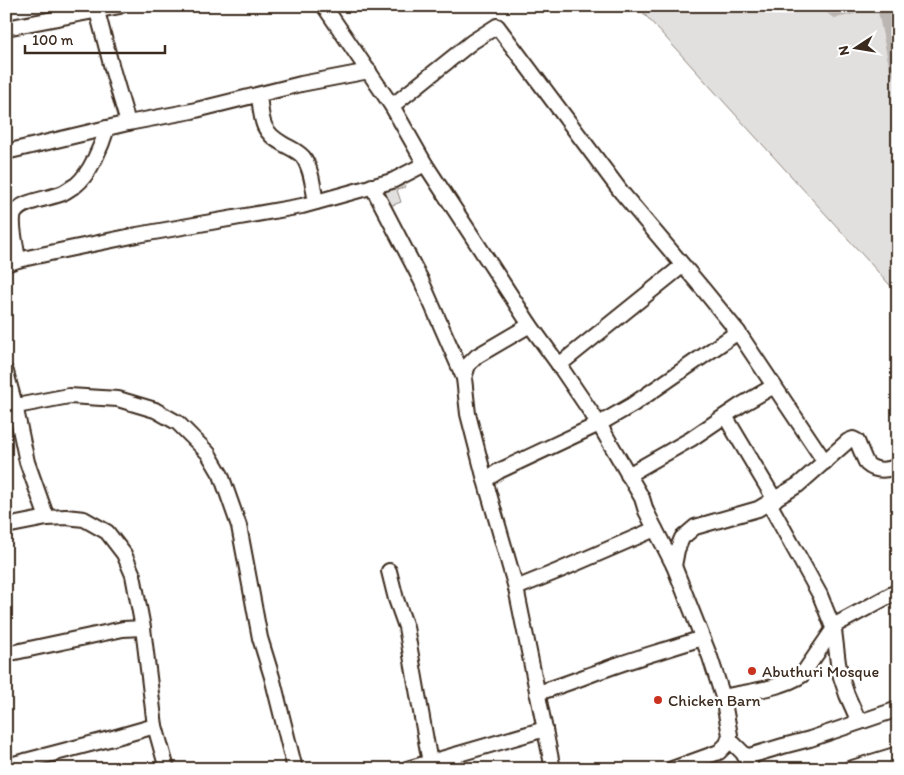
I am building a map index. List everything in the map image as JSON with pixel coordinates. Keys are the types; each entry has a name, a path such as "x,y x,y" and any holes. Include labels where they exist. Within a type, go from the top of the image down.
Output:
{"street":[{"path":"6,28 97,12 120,6"},
{"path":"324,6 392,106 425,164 530,325 599,424 642,498 674,566 710,657 723,697 730,735 727,744 719,752 681,767"},
{"path":"97,12 128,123"},
{"path":"392,106 472,42 497,26 622,193 738,332 825,462"},
{"path":"6,152 128,123 192,111 301,84 369,71"},
{"path":"259,95 263,121 267,132 280,143 302,156 310,172 316,202"},
{"path":"107,128 90,167 78,183 62,193 26,204 18,209 14,216 12,262 137,235 302,206 392,180 425,164"},
{"path":"372,186 421,280 464,378 468,414 516,588 553,769"},
{"path":"559,364 682,266"},
{"path":"464,378 468,366 477,356 530,325"},
{"path":"485,480 507,467 599,424 632,405 738,332"},
{"path":"6,372 11,406 26,462 47,518"},
{"path":"628,475 691,439 774,386"},
{"path":"11,406 69,396 118,399 155,410 178,424 208,453 221,474 239,526 260,638 272,677 295,769"},
{"path":"725,416 772,501 820,595 834,630 841,678 858,722"},
{"path":"674,566 677,550 682,538 695,527 758,509 798,486 848,441 853,439 857,441 866,463 878,470 894,468 898,465"},
{"path":"6,526 47,518 66,517 84,519 107,532 124,554 133,575 142,628 154,726 167,769"},
{"path":"516,588 655,528"},
{"path":"389,570 396,599 406,627 430,763"},
{"path":"723,697 765,689 802,675 837,624 898,592"},
{"path":"6,654 96,635 142,628"},
{"path":"537,693 607,668 702,638"},
{"path":"729,740 738,747 749,763 783,746 810,739 898,709"},
{"path":"6,766 154,726"},
{"path":"407,769 545,729"},
{"path":"853,768 898,754"}],"shaded area":[{"path":"637,6 898,6 898,294"},
{"path":"403,180 405,187 397,190 401,202 390,206 384,187"}],"waterway":[{"path":"831,6 836,10 854,6"},
{"path":"885,6 898,70"}],"place":[{"name":"Abuthuri Mosque","path":"752,671"},
{"name":"Chicken Barn","path":"658,700"}]}
